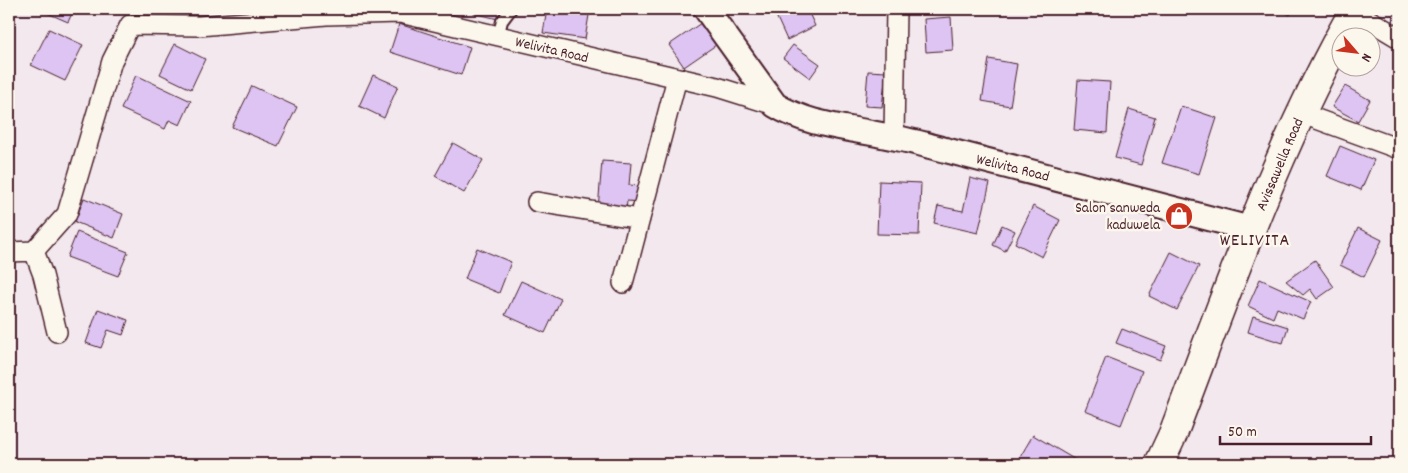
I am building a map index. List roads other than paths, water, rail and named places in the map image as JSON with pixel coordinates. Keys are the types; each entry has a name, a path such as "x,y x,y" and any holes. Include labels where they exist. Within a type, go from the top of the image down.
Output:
{"main road":[{"name":"Avissawella Road","path":"1159,464 1173,434 1251,229 1300,113 1354,10"}],"street":[{"name":"Welivita Road","path":"706,9 775,105"},
{"path":"894,137 896,9"},
{"path":"1354,10 1399,38"},
{"name":"Welivita Road","path":"34,251 67,214 112,61 130,25 199,26 327,12 400,13 717,87 775,105 789,114 812,122 894,137 1251,229"},
{"path":"623,283 677,78"},
{"path":"1300,113 1399,149"},
{"path":"537,202 640,219"},
{"path":"9,252 34,251 44,276 56,332"}],"lane":[{"path":"498,37 502,21 511,9"}],"place":[{"name":"Salon sanweda kaduwela","path":"1179,216"}],"district":[{"name":"WELIVITA","path":"1255,239"}]}
